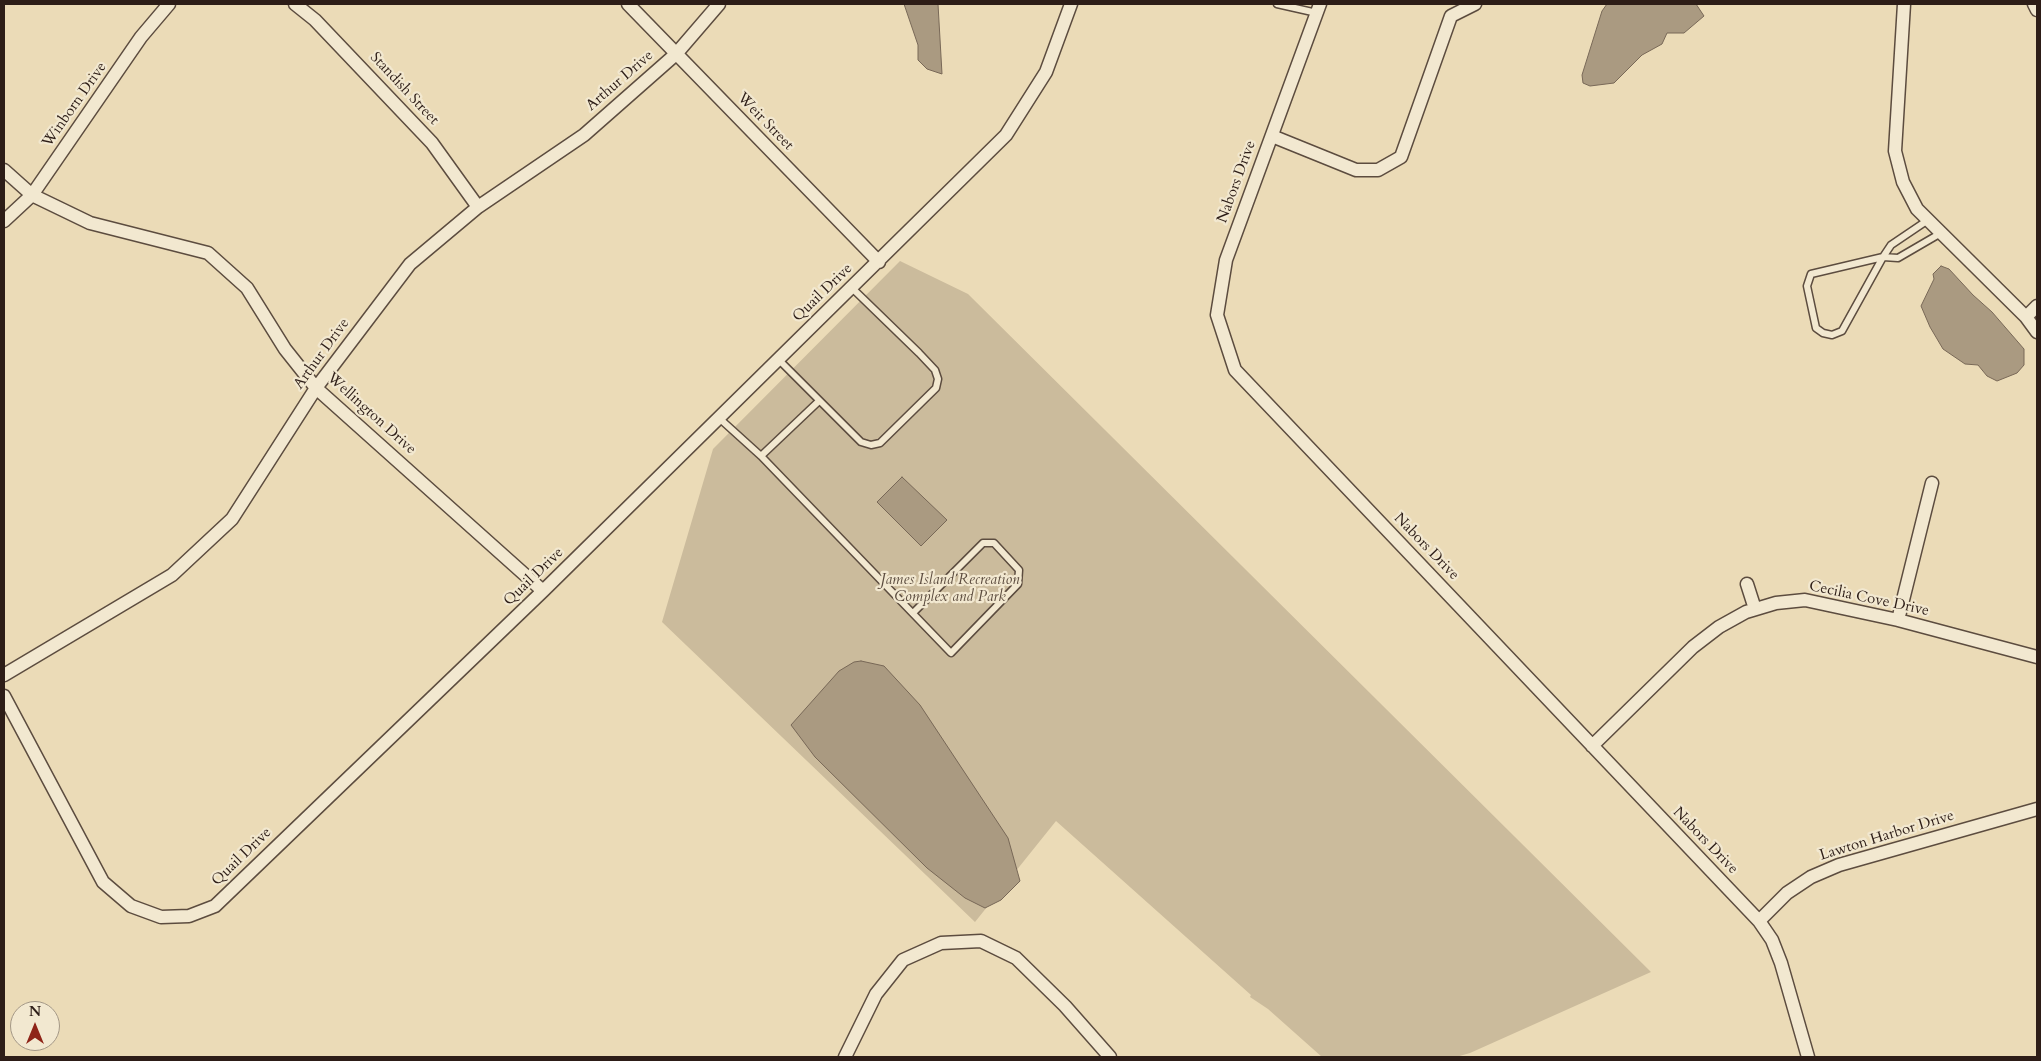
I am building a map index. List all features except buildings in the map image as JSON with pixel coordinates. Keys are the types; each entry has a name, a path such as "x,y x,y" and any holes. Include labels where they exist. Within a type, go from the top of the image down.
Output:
{"street":[{"name":"Winborn Drive","path":"4,221 32,195 141,37 169,4"},
{"name":"Standish Street","path":"296,4 315,20 432,143 478,207"},
{"name":"Weir Street","path":"628,4 879,262"},
{"path":"676,54 719,4"},
{"name":"Quail Drive","path":"4,696 103,882 132,906 161,917 189,916 215,906 543,591 1006,135 1046,72 1071,4"},
{"path":"1272,136 1356,170 1378,170 1401,157 1451,16 1475,4"},
{"path":"1904,4 1895,151 1903,182 1917,209 2026,317 2037,332"},
{"path":"2034,4 2037,10"},
{"name":"Nabors Drive","path":"1319,9 1226,260 1217,315 1235,370 1759,921 1772,940 1782,963 1808,1057"},
{"name":"Arthur Drive","path":"4,675 172,575 232,519 316,388 410,264 478,207 584,135 676,54"},
{"name":"Wellington Drive","path":"4,170 32,195 90,223 208,254 247,288 285,349 316,388 543,591"},
{"path":"2026,317 2037,306"},
{"path":"1898,620 1932,483"},
{"path":"1747,584 1755,609"},
{"name":"Cecilia Cove Drive","path":"1592,746 1693,647 1719,627 1755,609 1776,602 1805,600 1898,620 2037,657"},
{"name":"Lawton Harbor Drive","path":"1759,921 1787,892 1811,877 1839,866 2037,809"},
{"path":"845,1057 876,994 903,960 941,943 981,941 1016,958 1065,1006 1110,1057"}],"lane":[{"path":"1277,4 1319,9"},
{"path":"1928,220 1891,245 1883,257 1842,331 1832,335 1823,333 1816,328 1807,286 1811,274 1883,257 1898,258 1941,233"},
{"path":"779,360 848,431 861,442 871,445 880,443 936,388 938,379 935,370 852,288"},
{"path":"761,456 819,400"},
{"path":"719,418 761,456 951,653 1018,584 1019,570 994,543 983,543 913,613"}],"green space":[{"name":"James Island Recreation Complex and Park","path":"900,261 968,294 1651,972 1470,1053 1456,1057 1322,1057 1268,1009 1250,997 1251,995 1056,821 975,922 662,622 713,449"}],"shaded area":[{"path":"904,4 938,4 942,74 927,69 918,60 918,45"},
{"path":"1607,4 1696,4 1704,16 1684,33 1667,33 1662,44 1642,55 1614,83 1590,86 1583,83 1582,75 1602,11"},
{"path":"1941,266 1949,269 1992,312 2024,349 2024,365 2017,373 1997,381 1987,376 1978,365 1965,364 1943,349 1930,327 1921,306 1934,279 1933,274"},
{"path":"902,477 947,520 921,546 877,502"},
{"path":"861,661 884,666 920,705 1008,838 1020,881 1001,900 985,908 965,898 927,868 815,757 791,725 839,671 854,662"}]}
